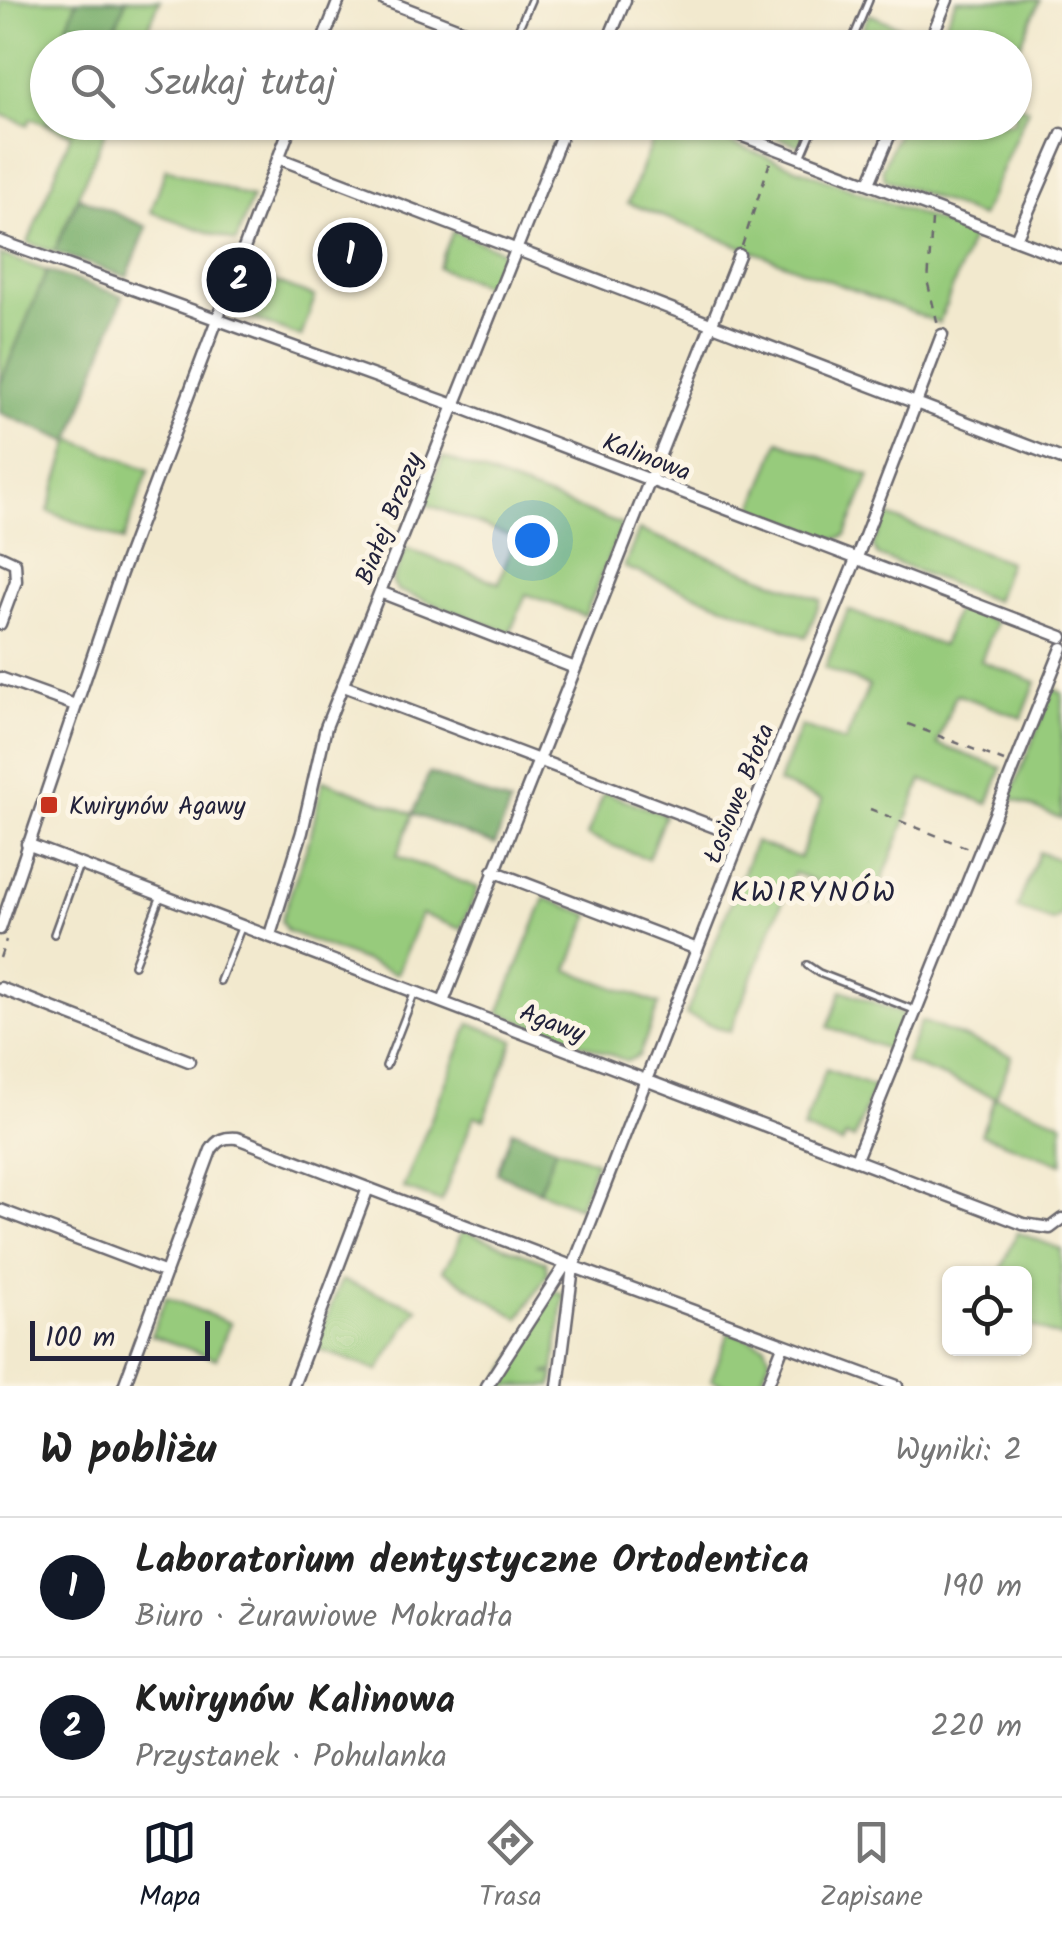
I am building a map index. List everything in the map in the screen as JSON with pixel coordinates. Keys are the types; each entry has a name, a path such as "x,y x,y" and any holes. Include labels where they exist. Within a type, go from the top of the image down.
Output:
{"street":[{"path":"327,30 339,0"},
{"path":"384,0 462,30"},
{"path":"612,30 625,0"},
{"path":"935,30 948,0"},
{"path":"1016,239 1062,134"},
{"path":"0,929 121,572 285,140"},
{"name":"Białej Brzozy","path":"270,935 302,832 326,727 560,140"},
{"path":"754,140 1062,257"},
{"path":"869,183 887,140"},
{"path":"278,158 1062,459"},
{"name":"Kalinowa","path":"0,241 454,405 1062,637"},
{"path":"443,1002 739,255"},
{"name":"Łosiowe Błota","path":"569,1266 857,557 942,335"},
{"path":"0,556 15,563 18,572 0,624"},
{"path":"380,592 575,668"},
{"path":"856,1159 1062,648"},
{"path":"0,678 76,705"},
{"path":"344,686 741,838"},
{"name":"Agawy","path":"28,844 1032,1227 1050,1228 1062,1218"},
{"path":"494,871 696,950"},
{"path":"0,988 189,1061"},
{"path":"124,1386 212,1150 222,1138 237,1138 569,1266 897,1386"},
{"path":"292,1386 368,1188"},
{"path":"0,1210 166,1273"},
{"path":"487,1386 569,1266"},
{"path":"558,1386 569,1266"},
{"path":"768,1386 783,1346"}],"lane":[{"path":"517,30 531,0"},
{"path":"856,30 869,0"},
{"path":"801,158 808,140"},
{"path":"54,934 80,865"},
{"path":"134,965 160,895"},
{"path":"220,981 242,925"},
{"path":"807,964 819,973 915,1010"},
{"path":"386,1066 415,991"}],"path":[{"path":"739,255 775,148"},
{"path":"935,209 927,266 933,312 942,335"},
{"path":"908,724 1014,765"},
{"path":"870,809 979,852"}],"green space":[{"path":"0,0 77,0 66,30 30,30 28,125 0,114"},
{"path":"77,0 126,0 114,30 66,30"},
{"path":"126,0 160,0 147,30 114,30"},
{"path":"956,0 1040,0 1027,30 943,30"},
{"path":"869,14 908,30 862,30"},
{"path":"69,140 102,140 54,252 28,243"},
{"path":"652,140 723,140 973,235 939,323 628,203"},
{"path":"895,140 1015,140 981,217 885,179 882,169"},
{"path":"166,168 252,198 236,242 151,212"},
{"path":"79,197 147,227 127,277 54,252"},
{"path":"453,231 500,250 504,256 491,288 438,268"},
{"path":"0,254 47,271 0,384"},
{"path":"47,271 123,296 70,442 0,413 0,384"},
{"path":"247,271 315,297 301,337 241,314 235,303"},
{"path":"71,439 149,470 123,541 48,511"},
{"path":"779,441 870,476 846,535 835,540 753,509"},
{"path":"443,457 622,525 585,616 526,594 510,633 397,590 392,582 406,548 499,583 514,538 424,503"},
{"path":"886,515 1009,562 995,601 878,556 873,546"},
{"path":"639,530 821,600 806,637 624,567"},
{"path":"957,607 996,622 981,661 1036,682 1022,718 956,694 937,744 1002,768 988,804 922,780 873,903 794,873 730,1032 686,1015 755,842 800,858 822,800 778,783 801,726 845,742 869,686 825,668 848,610 942,646"},
{"path":"1053,689 1062,693 1062,819 1010,798"},
{"path":"429,773 510,804 495,845 413,814"},
{"path":"323,780 413,814 397,856 478,888 461,929 421,914 397,974 287,931 281,921 311,834"},
{"path":"604,792 665,815 648,859 587,836"},
{"path":"1039,852 1062,861 1062,915 1053,921 1017,908"},
{"path":"545,898 590,915 568,970 659,1004 639,1056 627,1061 499,1013"},
{"path":"842,990 903,1014 889,1050 828,1027"},
{"path":"921,1021 1012,1056 996,1097 1062,1122 1062,1164 981,1134 995,1097 905,1062"},
{"path":"470,1023 514,1040 484,1119 474,1116 441,1202 403,1188"},
{"path":"826,1069 874,1087 854,1139 846,1136 842,1144 803,1129"},
{"path":"512,1130 556,1147 539,1191 497,1173"},
{"path":"556,1147 596,1162 579,1207 539,1191"},
{"path":"462,1230 546,1262 548,1273 519,1319 443,1270"},
{"path":"1017,1232 1061,1249 1062,1338 1032,1327 1032,1266 1003,1266"},
{"path":"341,1280 418,1308 378,1371 315,1348"},
{"path":"555,1291 564,1294 554,1371 545,1373 554,1374 552,1386 496,1386"},
{"path":"166,1297 230,1323 216,1359 151,1335"},
{"path":"729,1331 765,1345 770,1358 759,1386 726,1386 711,1380"}],"place":[{"name":"Laboratorium dentystyczne Ortodentica","path":"350,255"},
{"name":"Kwirynów Kalinowa","path":"239,280"},
{"name":"Kwirynów Agawy","path":"49,805"}],"district":[{"name":"KWIRYNÓW","path":"814,892"}]}
